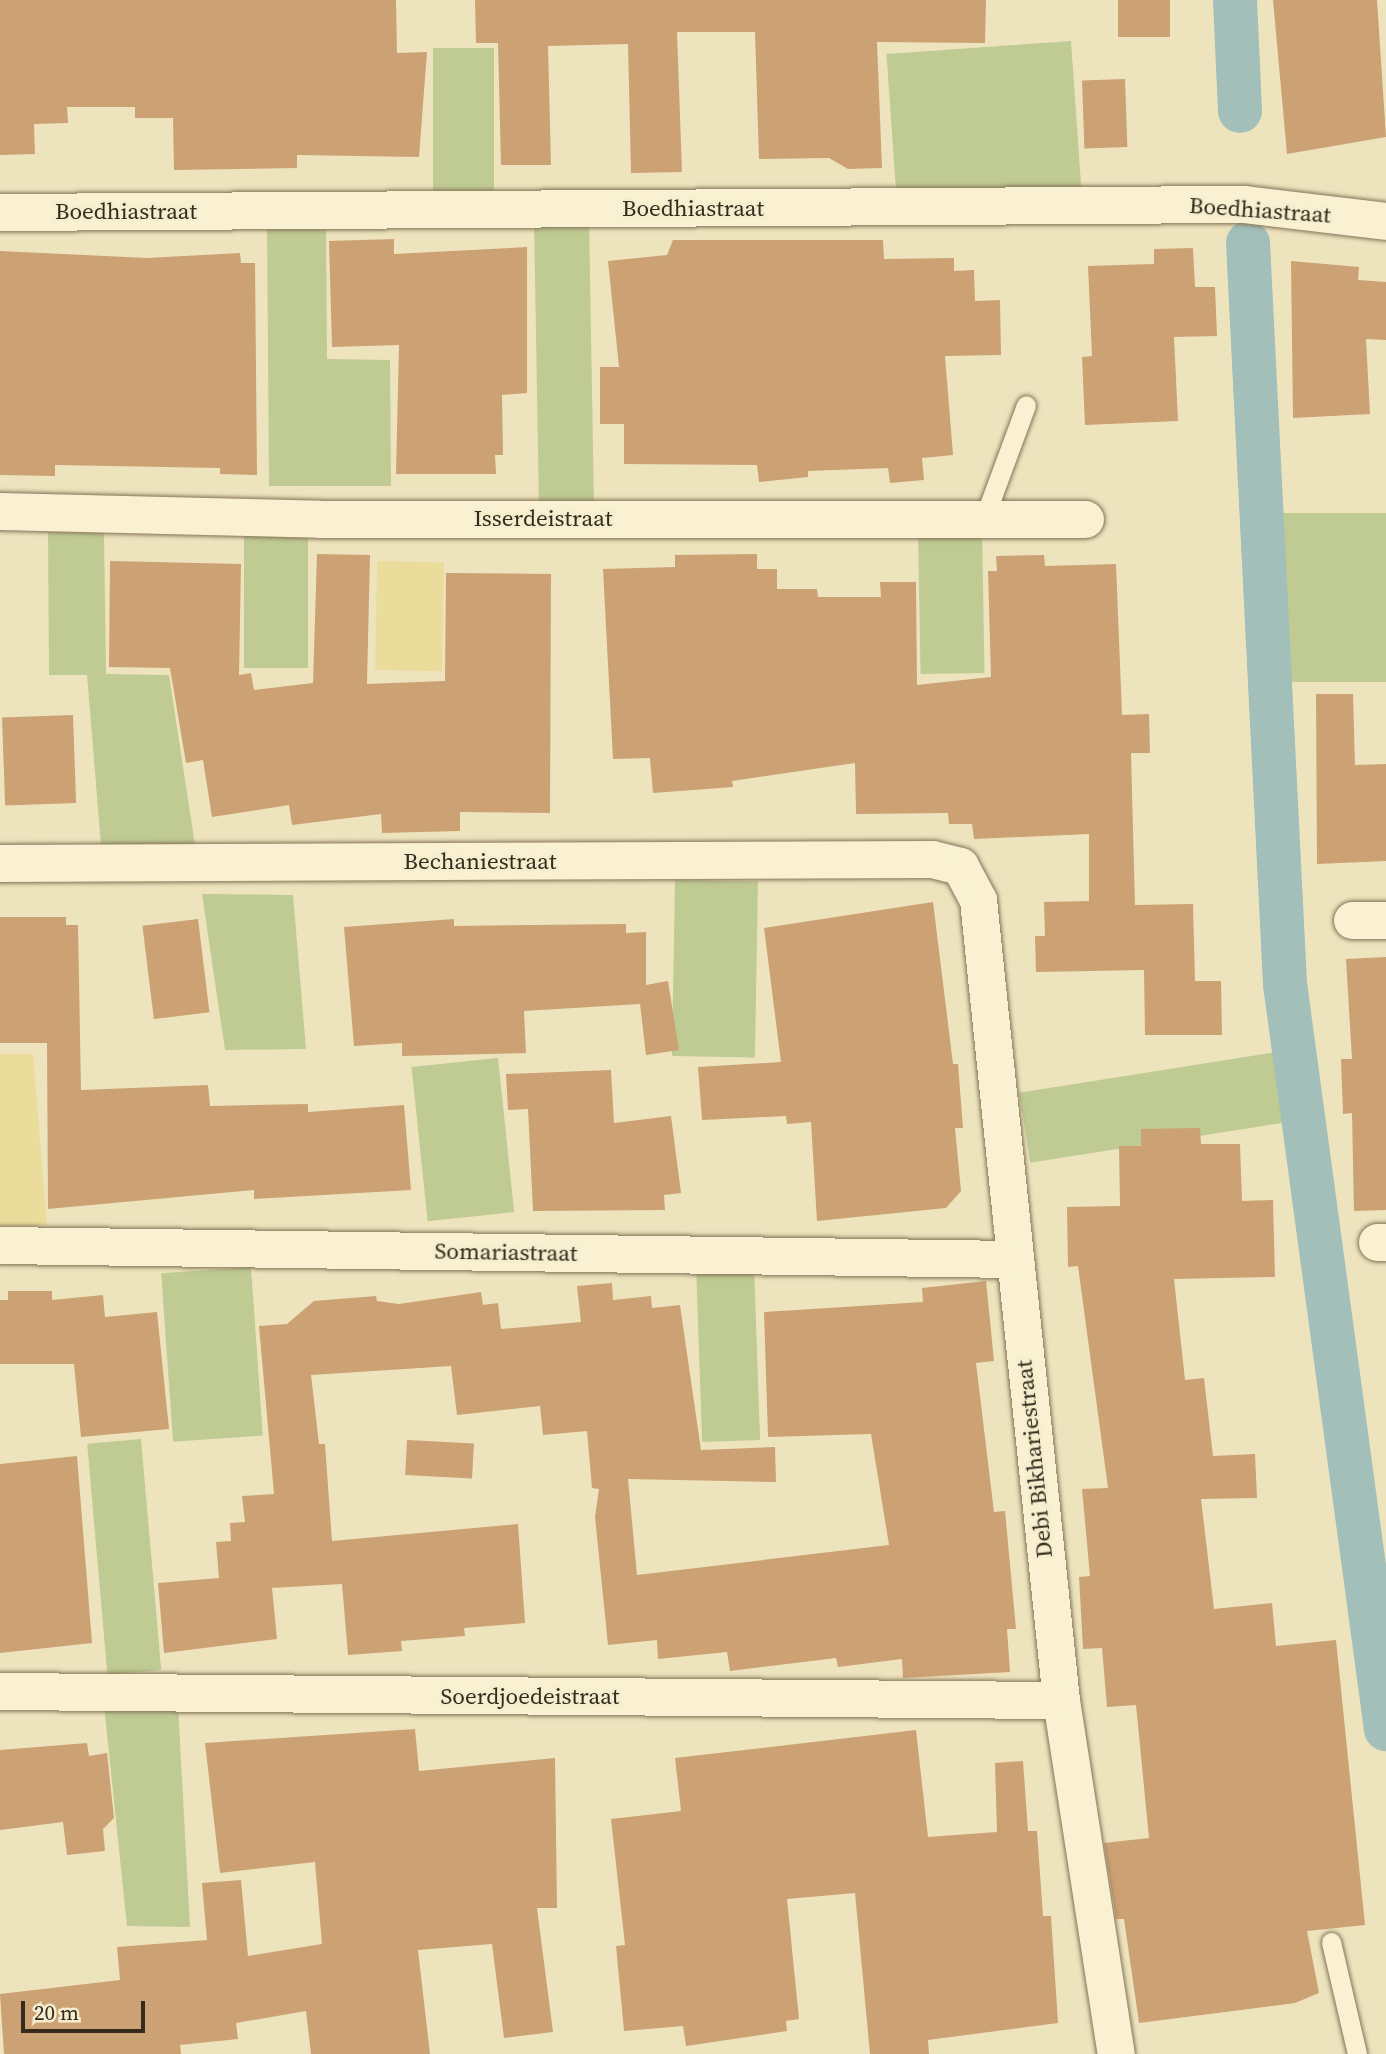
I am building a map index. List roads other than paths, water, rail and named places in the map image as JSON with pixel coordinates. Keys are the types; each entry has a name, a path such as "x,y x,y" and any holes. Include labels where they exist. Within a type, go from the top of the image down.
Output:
{"street":[{"name":"Boedhiastraat","path":"0,212 1244,204 1386,221"},
{"name":"Isserdeistraat","path":"0,511 320,519 985,516 1085,519"},
{"name":"Bechaniestraat","path":"0,863 932,859 960,866"},
{"name":"Debi Bikhariestraat","path":"960,866 978,900 1012,1259 1061,1700 1116,2054"},
{"name":"Somariastraat","path":"0,1245 1012,1259"},
{"name":"Soerdjoedeistraat","path":"0,1691 1061,1700"}],"lane":[{"path":"985,516 1026,405"},
{"path":"1331,1942 1357,2054"}],"waterway":[{"path":"1235,0 1240,111"},
{"path":"1248,243 1285,984 1386,1729"}]}
